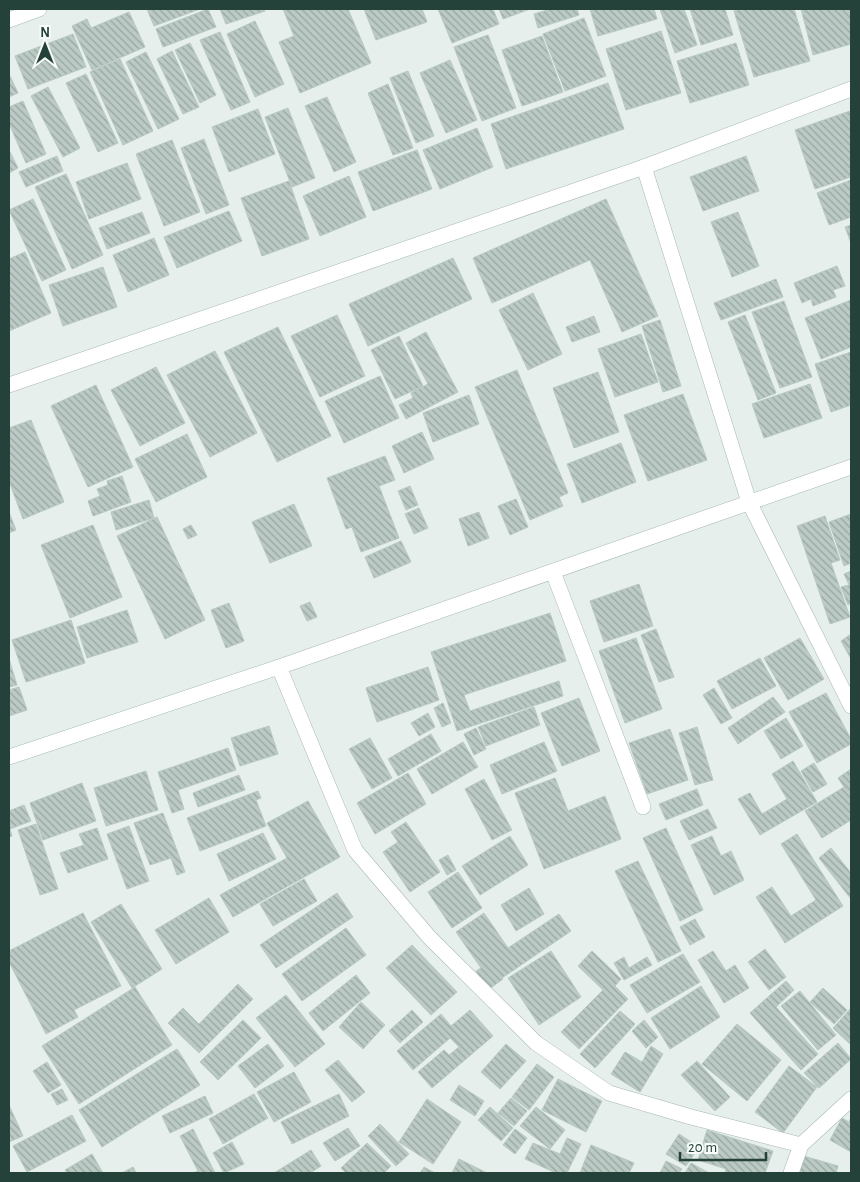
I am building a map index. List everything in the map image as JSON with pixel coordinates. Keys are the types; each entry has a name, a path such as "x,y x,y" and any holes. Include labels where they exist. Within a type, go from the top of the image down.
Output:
{"street":[{"path":"9,20 40,9"},
{"path":"9,385 644,167 851,89"},
{"path":"644,167 749,502 851,706"},
{"path":"9,757 279,667 851,467"},
{"path":"553,572 643,807"},
{"path":"279,667 355,850 429,937 536,1043 609,1093 691,1117 801,1145"},
{"path":"791,1173 801,1145 851,1099"}],"building":[{"path":"147,9 200,9 154,26"},
{"path":"208,9 216,27 163,47 156,29"},
{"path":"220,9 264,9 265,11 226,24"},
{"path":"283,9 348,9 371,63 300,93 279,42 294,36"},
{"path":"364,9 422,9 427,22 376,40"},
{"path":"438,9 493,9 499,24 452,43"},
{"path":"499,9 530,9 503,19"},
{"path":"551,9 577,9 579,15 538,28 534,14"},
{"path":"590,9 654,9 657,19 598,36"},
{"path":"660,9 684,9 697,45 675,53"},
{"path":"690,9 725,9 733,35 701,45"},
{"path":"742,9 794,9 810,61 754,77 734,11"},
{"path":"801,9 851,9 851,44 813,55"},
{"path":"129,12 145,47 92,70 72,26 87,19 91,28"},
{"path":"584,18 606,76 565,91 543,34"},
{"path":"255,21 284,84 255,97 227,34"},
{"path":"661,31 681,93 626,110 606,49"},
{"path":"220,32 250,102 231,110 200,40"},
{"path":"73,34 86,67 28,89 15,56"},
{"path":"488,35 516,108 482,121 454,47"},
{"path":"542,36 563,92 522,106 502,50"},
{"path":"190,43 216,95 200,103 175,50"},
{"path":"736,43 749,85 690,103 677,61"},
{"path":"172,51 199,107 183,114 157,59"},
{"path":"146,52 179,119 158,129 126,62"},
{"path":"120,59 153,131 123,145 90,72"},
{"path":"450,60 477,120 446,133 420,73"},
{"path":"408,71 434,136 416,143 390,78"},
{"path":"9,74 18,93 9,97"},
{"path":"86,74 118,143 98,152 66,83"},
{"path":"608,83 624,129 506,169 491,124"},
{"path":"388,84 413,148 393,155 368,93"},
{"path":"48,87 80,148 63,157 31,96"},
{"path":"327,97 356,162 334,172 305,106"},
{"path":"23,101 46,154 26,163 9,123 9,107"},
{"path":"288,108 315,178 292,187 265,117"},
{"path":"258,109 275,154 229,172 212,127"},
{"path":"850,111 851,177 815,189 795,130"},
{"path":"477,128 493,167 440,189 423,150"},
{"path":"204,139 229,205 206,214 181,148"},
{"path":"172,140 200,212 164,226 136,154"},
{"path":"9,150 18,168 9,173"},
{"path":"417,150 432,189 373,211 358,172"},
{"path":"57,156 63,171 26,187 19,172"},
{"path":"746,156 759,191 703,211 690,177"},
{"path":"127,163 141,199 89,219 76,182"},
{"path":"66,174 103,255 72,269 35,187"},
{"path":"349,176 366,217 320,236 303,196"},
{"path":"851,180 851,217 829,225 817,193"},
{"path":"289,181 309,239 262,256 241,198"},
{"path":"33,199 66,270 42,281 9,210"},
{"path":"606,199 658,316 622,332 590,260 492,303 473,258"},
{"path":"229,211 242,241 177,268 164,237"},
{"path":"142,212 150,233 107,249 99,228"},
{"path":"738,212 759,266 732,277 711,222"},
{"path":"851,225 851,243 845,227"},
{"path":"154,238 169,275 128,292 113,255"},
{"path":"25,252 51,313 9,331 9,259"},
{"path":"453,258 472,299 368,346 349,304"},
{"path":"837,266 845,286 833,290 836,297 813,306 811,299 802,303 794,283"},
{"path":"103,267 117,307 63,326 49,285"},
{"path":"776,279 783,297 721,320 714,303"},
{"path":"533,293 562,354 528,370 499,310"},
{"path":"851,300 851,347 821,359 805,318"},
{"path":"784,301 812,377 780,388 752,312"},
{"path":"337,315 365,376 320,397 291,336"},
{"path":"745,315 776,393 758,400 728,322"},
{"path":"594,316 600,332 572,342 566,327"},
{"path":"660,320 681,386 663,392 642,326"},
{"path":"278,327 331,436 277,462 224,352"},
{"path":"426,332 458,392 406,419 399,405 413,398 411,393 428,384 406,343"},
{"path":"641,334 658,382 615,397 598,349"},
{"path":"399,336 423,386 395,399 371,350"},
{"path":"215,351 257,433 210,457 167,375"},
{"path":"851,352 851,405 831,412 815,364"},
{"path":"156,367 185,423 140,446 111,390"},
{"path":"517,370 568,493 559,497 563,506 530,520 475,387"},
{"path":"598,372 619,432 574,448 553,388"},
{"path":"380,376 399,418 344,443 325,401"},
{"path":"810,384 822,418 764,438 752,404"},
{"path":"96,385 133,467 88,487 51,406"},
{"path":"683,394 707,460 648,481 624,415"},
{"path":"469,395 479,424 433,442 423,413"},
{"path":"31,420 64,502 23,519 9,481 9,428"},
{"path":"422,432 434,459 404,473 392,446"},
{"path":"187,434 207,477 156,502 135,459"},
{"path":"621,443 636,482 582,503 567,464"},
{"path":"385,456 395,480 379,486 399,538 361,552 352,527 346,529 327,478"},
{"path":"122,476 131,502 93,516 88,501 100,496 97,489 108,485 107,481"},
{"path":"410,486 418,505 406,510 398,491"},
{"path":"516,499 528,527 510,535 498,506"},
{"path":"149,500 154,518 116,530 111,512"},
{"path":"294,504 312,546 270,563 252,522"},
{"path":"419,508 428,528 414,534 405,514"},
{"path":"9,512 16,530 9,533"},
{"path":"479,512 489,538 468,546 459,519"},
{"path":"851,514 851,563 844,566 829,522"},
{"path":"825,516 840,560 831,563 850,617 830,624 797,526"},
{"path":"157,517 205,620 165,639 117,536"},
{"path":"93,525 122,597 70,618 41,545"},
{"path":"191,525 197,535 188,539 183,529"},
{"path":"401,541 411,562 374,578 365,557"},
{"path":"851,571 851,603 848,605 841,587 849,585 844,574"},
{"path":"639,584 653,626 604,642 590,601"},
{"path":"310,602 317,617 307,621 300,606"},
{"path":"229,603 244,641 226,648 211,610"},
{"path":"127,610 138,642 87,658 77,627"},
{"path":"550,613 566,661 464,695 470,711 559,681 563,696 457,731 431,652"},
{"path":"71,620 85,663 26,682 12,640"},
{"path":"656,629 674,677 659,682 641,635"},
{"path":"851,634 851,659 841,641"},
{"path":"636,638 662,709 625,723 599,651"},
{"path":"800,638 824,679 788,700 764,658"},
{"path":"760,658 776,686 732,709 717,681"},
{"path":"9,659 17,685 9,687"},
{"path":"428,667 439,700 377,722 366,688"},
{"path":"19,687 27,710 9,716 9,690"},
{"path":"714,688 732,718 721,724 703,695"},
{"path":"826,693 851,739 851,744 817,763 789,712"},
{"path":"773,697 785,712 738,744 728,728"},
{"path":"579,698 600,751 562,766 541,713"},
{"path":"443,703 451,723 442,727 434,708"},
{"path":"534,707 540,725 486,746 478,727"},
{"path":"428,713 435,727 419,736 411,723"},
{"path":"786,718 803,746 781,759 764,731"},
{"path":"269,726 278,754 240,766 231,738"},
{"path":"697,727 713,780 695,785 679,733"},
{"path":"476,728 486,749 474,755 464,734"},
{"path":"670,729 688,780 647,794 629,743"},
{"path":"431,734 441,751 398,776 388,759"},
{"path":"370,738 392,778 372,789 349,749"},
{"path":"463,742 478,767 432,794 417,769"},
{"path":"544,742 557,771 502,794 490,765"},
{"path":"228,748 236,770 178,790 184,809 172,813 158,772"},
{"path":"793,761 817,802 760,835 738,799 750,793 762,814 787,799 772,774"},
{"path":"814,763 827,784 813,792 801,771"},
{"path":"851,769 851,820 822,838 805,811 844,787 838,778"},
{"path":"146,771 158,810 106,826 94,788"},
{"path":"408,773 426,804 375,834 357,803"},
{"path":"239,775 245,790 198,807 193,793"},
{"path":"555,778 568,811 605,796 621,839 544,869 515,793"},
{"path":"484,779 512,830 492,840 465,789"},
{"path":"82,783 96,821 43,840 30,803"},
{"path":"697,789 703,805 666,820 659,804"},
{"path":"258,791 261,798 256,800 266,826 200,851 187,818"},
{"path":"308,801 340,857 233,917 220,895 287,858 267,823"},
{"path":"24,805 31,821 10,829 12,836 9,837 9,811"},
{"path":"708,809 717,828 689,840 680,821"},
{"path":"163,813 185,872 177,875 171,858 150,865 134,823"},
{"path":"406,822 440,872 410,892 383,852 398,842 391,832"},
{"path":"36,824 58,889 40,895 18,830"},
{"path":"129,826 149,881 127,889 107,834"},
{"path":"97,828 108,859 68,873 60,853 84,845 79,834"},
{"path":"666,828 703,910 680,921 643,838"},
{"path":"263,833 276,859 229,881 217,854"},
{"path":"797,834 843,906 785,943 756,897 772,887 791,916 816,900 781,844"},
{"path":"510,836 528,865 480,895 462,866"},
{"path":"712,836 721,856 731,851 744,880 714,895 691,845"},
{"path":"831,848 851,873 851,899 819,858"},
{"path":"448,855 456,870 447,875 439,860"},
{"path":"638,861 681,951 658,962 615,871"},
{"path":"458,872 482,908 452,928 428,892"},
{"path":"304,879 317,901 273,926 260,904"},
{"path":"529,888 544,914 516,931 501,905"},
{"path":"337,893 353,917 276,968 260,945"},
{"path":"209,898 229,932 176,964 155,930"},
{"path":"121,904 162,969 132,988 91,922"},
{"path":"83,913 121,986 74,1010 78,1017 46,1034 9,962 9,951"},
{"path":"484,913 508,948 559,914 571,931 502,978 488,990 476,971 481,968 456,932"},
{"path":"695,919 705,937 690,945 680,927"},
{"path":"346,928 366,955 302,1001 282,974"},
{"path":"412,945 457,992 431,1015 386,968"},
{"path":"765,949 786,977 769,990 748,962"},
{"path":"551,951 581,997 539,1025 508,978"},
{"path":"592,951 621,979 615,986 628,999 579,1049 561,1032 603,990 578,966"},
{"path":"713,951 726,971 735,965 749,988 724,1003 698,960"},
{"path":"683,954 700,982 647,1013 630,985"},
{"path":"624,957 629,968 647,957 652,965 624,980 614,963"},
{"path":"356,975 370,993 323,1031 309,1013"},
{"path":"786,981 794,990 776,1007 818,1054 801,1070 750,1013"},
{"path":"238,984 253,999 199,1053 168,1023 183,1008 199,1024"},
{"path":"701,986 720,1017 670,1049 651,1018"},
{"path":"135,987 172,1045 79,1104 42,1046"},
{"path":"823,988 847,1010 834,1024 810,1002"},
{"path":"800,991 836,1035 818,1050 781,1006"},
{"path":"286,995 325,1044 295,1067 256,1018"},
{"path":"361,1002 385,1025 363,1049 339,1027"},
{"path":"851,1008 851,1045 833,1028"},
{"path":"412,1010 423,1022 400,1043 389,1031"},
{"path":"470,1010 493,1036 432,1088 418,1072 444,1050 449,1055 459,1047 450,1038 413,1070 397,1051 441,1014 451,1026"},
{"path":"620,1011 635,1024 595,1068 580,1054"},
{"path":"243,1020 261,1038 218,1080 200,1062"},
{"path":"644,1020 658,1037 646,1048 632,1031"},
{"path":"737,1024 781,1060 747,1101 702,1064"},
{"path":"838,1043 851,1059 819,1088 804,1073"},
{"path":"268,1044 284,1066 255,1088 238,1066"},
{"path":"506,1044 526,1061 500,1089 481,1072"},
{"path":"651,1046 663,1054 640,1092 611,1074 625,1052 642,1062"},
{"path":"177,1049 200,1085 102,1147 79,1110"},
{"path":"338,1060 365,1092 352,1102 325,1070"},
{"path":"697,1061 730,1097 715,1111 681,1075"},
{"path":"47,1062 61,1085 48,1093 33,1071"},
{"path":"537,1064 554,1077 529,1110 512,1097"},
{"path":"789,1066 817,1087 783,1133 755,1112"},
{"path":"294,1072 311,1102 274,1122 257,1092"},
{"path":"558,1079 602,1101 586,1132 542,1110"},
{"path":"459,1085 484,1101 475,1116 450,1100"},
{"path":"62,1089 68,1100 57,1105 51,1094"},
{"path":"254,1094 268,1118 223,1144 209,1119"},
{"path":"339,1094 349,1116 292,1144 281,1122"},
{"path":"205,1096 213,1113 170,1133 162,1116"},
{"path":"511,1098 527,1111 514,1126 498,1113"},
{"path":"427,1099 461,1122 433,1164 399,1142"},
{"path":"9,1105 23,1136 9,1142"},
{"path":"490,1107 513,1128 501,1141 478,1120"},
{"path":"536,1107 565,1130 550,1149 520,1126"},
{"path":"72,1115 86,1141 27,1172 13,1146"},
{"path":"851,1117 851,1152 830,1140 842,1118 849,1122"},
{"path":"380,1124 409,1154 396,1166 368,1136"},
{"path":"348,1128 360,1146 335,1161 323,1143"},
{"path":"193,1129 215,1173 193,1173 198,1171 180,1136"},
{"path":"515,1129 527,1138 515,1154 503,1145"},
{"path":"707,1130 773,1151 765,1173 725,1173 726,1169 698,1160"},
{"path":"679,1134 699,1147 686,1166 666,1154"},
{"path":"567,1138 581,1144 567,1173 556,1173 525,1159 533,1143 560,1154"},
{"path":"232,1142 244,1164 224,1173 213,1153"},
{"path":"367,1143 391,1166 384,1173 346,1173 341,1168"},
{"path":"591,1145 634,1163 629,1173 580,1173"},
{"path":"311,1150 321,1166 310,1173 274,1173"},
{"path":"92,1154 103,1173 67,1173 65,1170"},
{"path":"804,1156 838,1166 836,1173 799,1173"},
{"path":"459,1159 487,1173 452,1173"},
{"path":"666,1161 682,1169 679,1173 660,1173"},
{"path":"691,1163 709,1173 685,1173"},
{"path":"133,1167 136,1173 122,1173"},
{"path":"424,1167 435,1173 420,1173"}]}
